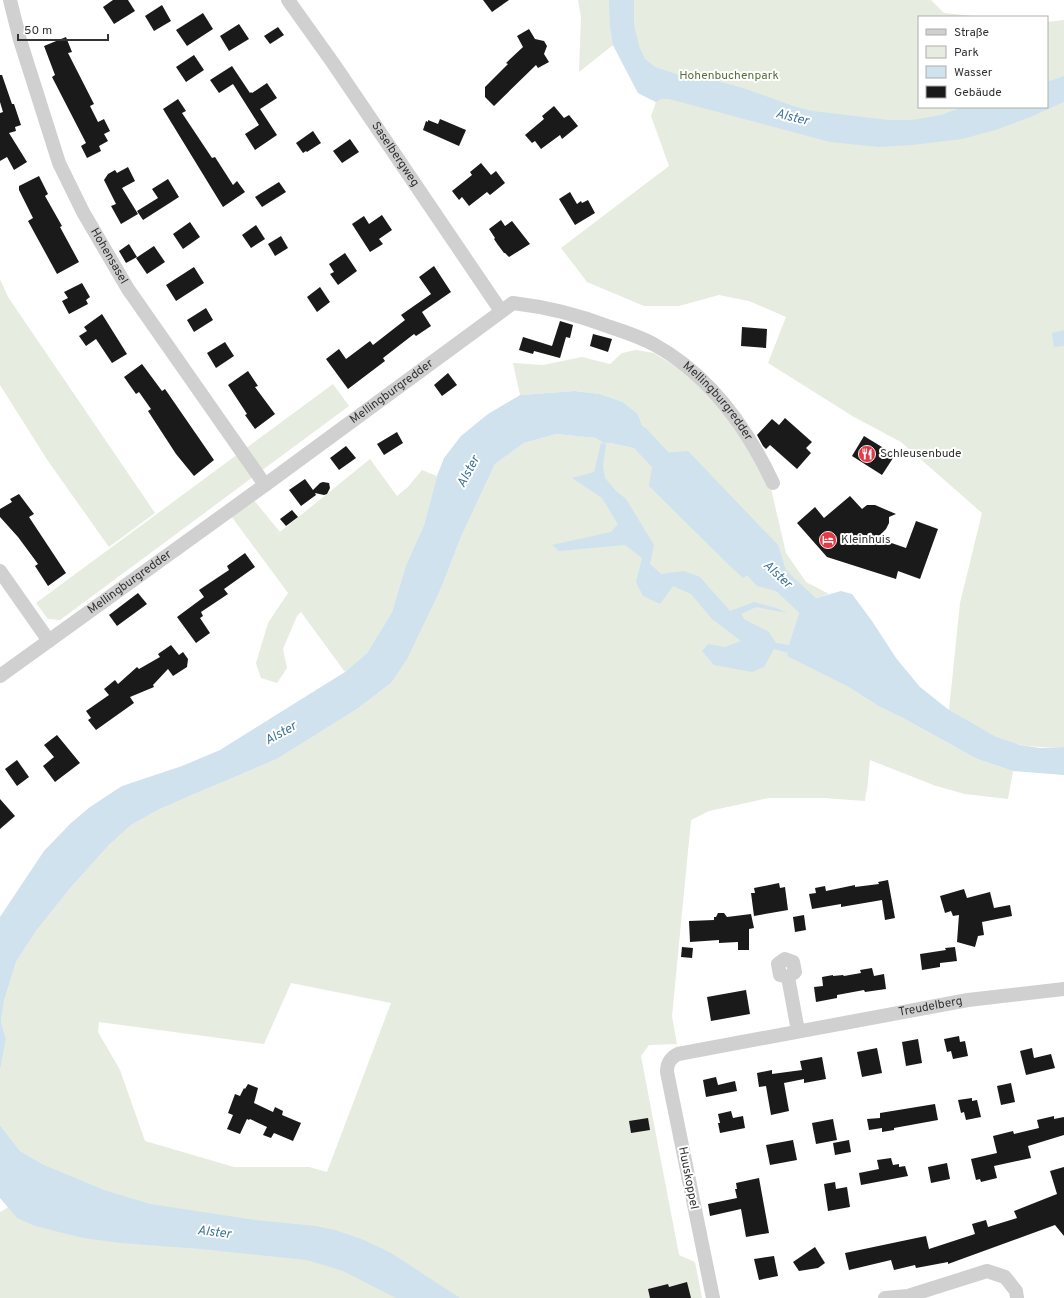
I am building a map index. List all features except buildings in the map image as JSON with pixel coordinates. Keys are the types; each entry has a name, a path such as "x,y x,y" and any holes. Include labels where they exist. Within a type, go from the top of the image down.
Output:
{"street":[{"name":"Hohensasel","path":"10,0 20,40 58,163 128,289 265,485"},
{"name":"Saselbergweg","path":"288,0 333,63 501,311"},
{"name":"Mellingburgredder","path":"0,676 265,485 513,303 556,310 592,320 655,345 681,362 707,385 732,414 756,450 773,483"},
{"path":"0,571 49,641"},
{"path":"788,977 798,1031"},
{"name":"Treudelberg","path":"670,1059 678,1054 968,1000 1064,991"},
{"name":"Huuskoppel","path":"670,1059 666,1072 713,1298"},
{"path":"885,1298 908,1296 987,1271 1005,1277 1016,1291 1017,1298"}],"green space":[{"name":"Hohenbuchenpark","path":"578,0 931,0 944,13 972,16 918,16 918,108 1048,108 1048,22 1064,20 1064,747 1029,746 1011,743 983,731 949,710 960,603 982,513 901,442 854,417 768,363 786,317 749,301 719,295 679,306 644,306 587,282 561,248 669,166 651,116 656,102 638,93 613,45 579,72 581,17"},
{"path":"0,279 8,297 155,513 109,547 48,461 0,385"},
{"path":"636,350 654,353 695,379 734,425 769,480 786,553 806,582 829,594 809,600 847,686 880,707 977,759 1013,771 1008,799 965,794 936,786 870,760 865,801 824,798 768,798 709,811 691,820 672,1016 677,1044 649,1045 641,1056 679,1255 695,1262 702,1298 0,1298 0,1212 7,1208 44,1165 20,1151 0,1125 0,1071 6,1039 1,1022 4,1001 16,962 36,931 72,886 109,845 131,825 158,810 277,759 357,709 391,683 442,586 461,537 495,464 524,443 556,434 597,438 604,443 638,449 648,455 645,434 638,414 623,402 600,394 575,391 520,395 513,363 543,365 582,357 610,364 622,353","holes":["291,983 391,1003 327,1172 309,1167 234,1167 145,1141 120,1070 98,1032 99,1022 264,1044"]},
{"path":"333,384 349,406 60,620 48,619 36,603"},
{"path":"370,459 397,496 408,487 422,470 437,476 424,525 406,565 392,612 367,653 345,672 301,612 297,616 283,649 287,668 277,683 261,678 256,663 268,623 288,593 231,516 253,499 280,532"}],"water":[{"path":"609,0 634,0 634,25 639,46 645,59 655,67 676,74 703,77 743,88 796,107 812,111 889,120 912,120 941,115 960,108 1048,108 1048,82 1064,76 1064,102 1028,118 995,130 962,139 879,147 830,142 669,99 661,99 656,102 638,93 613,45 610,27"},
{"path":"1064,330 1064,346 1054,347 1052,333"},
{"path":"575,391 600,394 623,402 638,414 645,434 655,447 648,455 638,449 604,443 596,438 556,434 524,443 495,464 461,537 442,586 407,659 391,683 357,709 277,759 158,810 131,825 109,845 72,886 36,931 16,962 4,1001 1,1022 6,1039 0,1071 0,917 44,851 71,823 90,807 122,786 182,766 220,750 345,672 367,653 392,612 406,565 424,525 437,476 444,458 461,436 488,414 520,395"},
{"path":"601,443 606,444 603,466 605,478 616,491 626,499 654,545 650,564 661,574 684,571 700,577 730,611 754,602 776,608 787,613 756,607 741,614 744,619 769,632 776,643 789,645 801,608 798,603 800,600 805,596 809,600 841,591 852,594 896,658 920,687 949,710 996,737 1020,745 1040,748 1064,747 1064,775 1013,771 977,759 880,707 847,686 787,656 788,653 774,649 764,667 752,672 714,665 702,651 708,644 725,647 741,641 712,619 691,594 673,586 660,604 643,596 636,582 642,558 625,545 559,551 552,545 611,532 618,524 602,498 572,478 594,472"},
{"path":"688,451 778,545 789,580 802,593 794,601 784,593 757,586 747,575 743,578 649,486 654,460 657,456 661,454"},
{"path":"0,1125 20,1151 44,1165 104,1190 150,1204 255,1220 315,1226 335,1230 364,1240 391,1253 460,1298 396,1298 343,1271 307,1260 201,1249 121,1243 83,1238 35,1226 17,1218 0,1198"}],"waterway":[{"name":"Alster","path":"631,432 639,437 677,478"},
{"name":"Alster","path":"775,575 823,620"}],"place":[{"name":"Schleusenbude","path":"867,454"},
{"name":"Kleinhuis","path":"828,540"}]}
